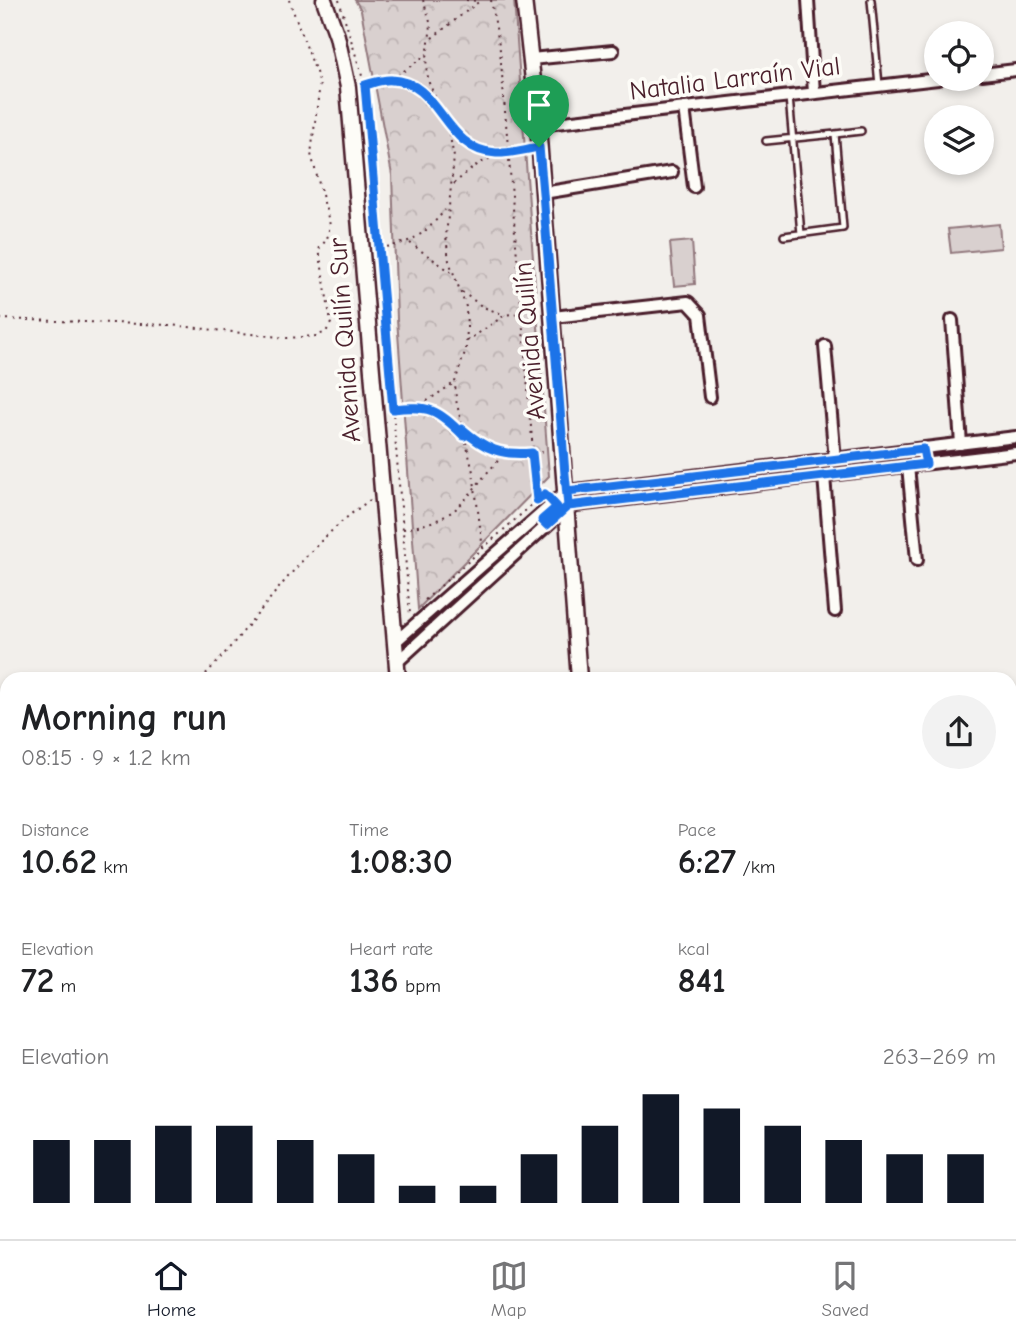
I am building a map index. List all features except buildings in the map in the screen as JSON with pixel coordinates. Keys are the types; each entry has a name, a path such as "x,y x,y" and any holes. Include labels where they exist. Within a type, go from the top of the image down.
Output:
{"street":[{"name":"Avenida Quilín Sur","path":"324,0 337,36 348,87 397,672"},
{"name":"Avenida Quilín","path":"524,0 538,125 564,451 563,500 578,672"},
{"path":"808,0 814,93"},
{"path":"531,59 613,51"},
{"path":"994,73 1016,70"},
{"name":"Natalia Larraín Vial","path":"538,125 924,80"},
{"path":"684,108 694,187"},
{"path":"543,193 672,172"},
{"path":"553,317 688,302 700,315 710,397"},
{"path":"952,320 961,444"},
{"path":"825,346 835,460"},
{"path":"394,643 563,500 835,460 1016,437"},
{"path":"923,449 926,464"},
{"path":"396,663 563,500 824,476 1016,453"},
{"path":"908,466 917,560"},
{"path":"824,476 835,611"}],"lane":[{"path":"871,0 879,85"},
{"path":"789,96 801,234"},
{"path":"766,141 861,131"},
{"path":"784,236 843,228 835,134"}],"path":[{"path":"0,319 170,325 287,338 316,336 326,332 331,323 318,249 327,239 330,225 312,154 320,83 289,0"},
{"path":"339,0 365,85 412,628"},
{"path":"423,0 432,38 426,66 435,102 448,127 454,157 453,185 446,208 446,236 453,274 466,307 466,342 455,382 475,486 483,549"},
{"path":"466,0 480,0"},
{"path":"432,38 480,0"},
{"path":"491,0 500,50 537,500"},
{"path":"365,85 393,79 428,53"},
{"path":"393,79 435,102"},
{"path":"448,127 470,144 496,153"},
{"path":"453,185 481,161 496,153 539,147"},
{"path":"379,248 409,243 429,229 446,208"},
{"path":"409,243 453,274"},
{"path":"461,292 483,307 505,315"},
{"path":"466,342 505,315 520,313"},
{"path":"393,409 421,406 439,396 455,382"},
{"path":"421,406 449,421 464,436"},
{"path":"462,429 479,443 504,454 564,451"},
{"path":"403,528 436,522 452,514 504,454"},
{"path":"421,604 545,494 563,500"},
{"path":"207,672 313,547 363,505"}],"green space":[{"path":"355,0 514,0 549,476 418,609 397,319 392,175 361,10"},
{"path":"999,224 1001,248 951,253 948,229"},
{"path":"692,241 695,284 674,286 670,243"}],"route":[{"path":"539,147 496,153 482,150 458,136 448,127 435,102 408,85 393,79 365,85 393,409 421,406 449,421 464,436 462,429 493,451 504,454 532,453 537,500 545,494 557,507 542,520 547,525 568,506 567,491 923,449 926,464 568,506 539,147"}]}
